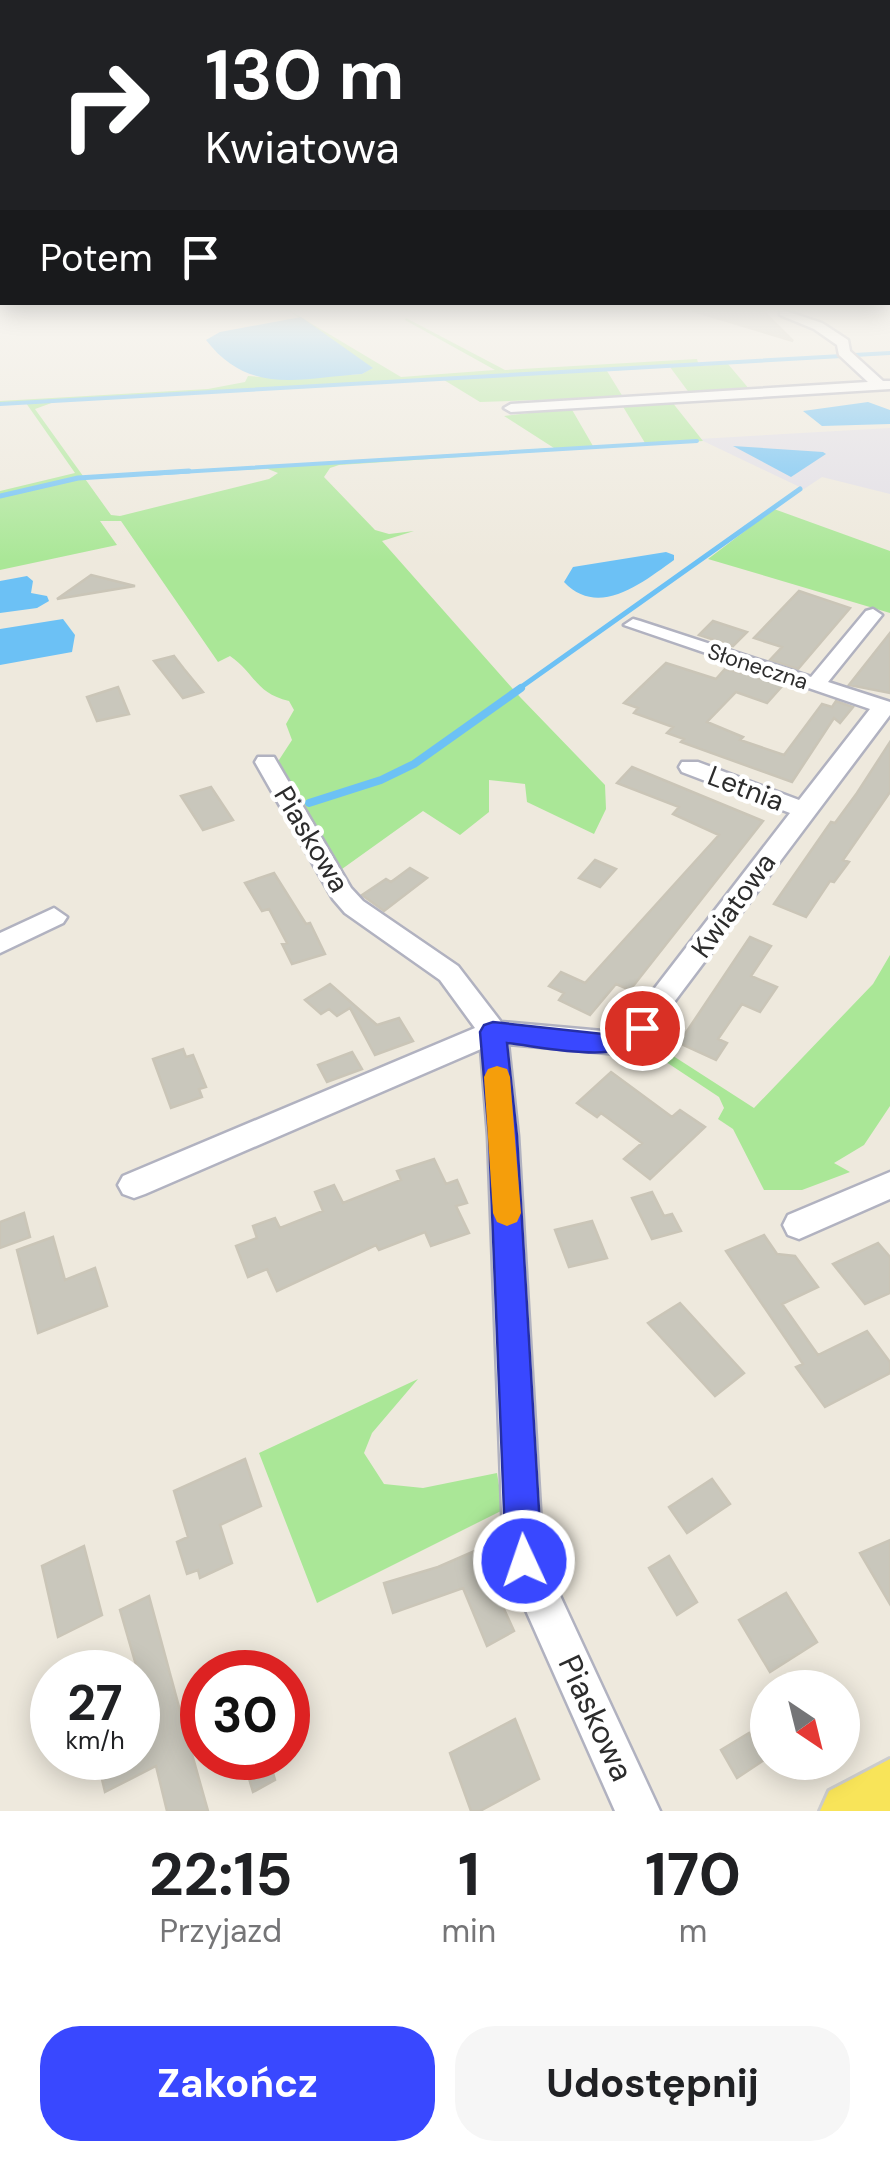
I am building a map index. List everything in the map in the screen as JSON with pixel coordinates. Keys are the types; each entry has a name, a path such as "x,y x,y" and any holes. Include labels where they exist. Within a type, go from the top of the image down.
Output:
{"main road":[{"path":"849,1811 890,1788"}],"street":[{"path":"511,408 795,391"},
{"path":"815,685 873,615"},
{"name":"Słoneczna","path":"634,625 886,708"},
{"name":"Kwiatowa","path":"493,1032 603,1043 634,1035 803,810 886,708"},
{"name":"Piaskowa","path":"266,762 342,893 354,907 449,973 493,1032 503,1136 524,1561 638,1811"},
{"name":"Letnia","path":"690,767 803,810"},
{"path":"0,944 54,916"},
{"path":"134,1185 493,1032"},
{"path":"799,1225 890,1185"}],"shaded area":[{"path":"890,428 890,494 822,477 804,489 699,439"}],"green space":[{"path":"250,391 57,401 35,409 111,515 120,516 269,479 278,473 268,469 131,474 554,448 504,416 571,408 593,446 645,443 622,405 672,402 703,441 339,465 330,468 324,477 375,530 389,534 414,531 382,541 520,697 605,785 606,809 594,834 527,802 525,784 489,780 489,812 460,835 423,811 342,869 277,763 292,740 286,724 294,710 289,701 262,688 230,656 218,662 121,521 100,521 117,545 0,570 0,491 75,473 26,403 0,401"},
{"path":"461,391 619,391 623,397 480,402"},
{"path":"687,391 742,391 690,394"},
{"path":"774,509 890,551 890,613 708,559"},
{"path":"890,955 890,1106 864,1145 834,1163 850,1172 802,1190 764,1190 733,1129 718,1119 724,1108 719,1097 660,1058 667,1052 754,1108 873,984"},
{"path":"418,1379 372,1433 364,1453 384,1484 423,1488 497,1473 503,1510 317,1603 259,1453"}],"water":[{"path":"868,402 890,410 890,424 822,426 803,411"},
{"path":"733,446 823,452 826,454 791,477"},
{"path":"666,552 674,555 674,560 620,593 592,597 578,593 564,582 573,567"},
{"path":"27,576 33,581 31,593 47,596 49,601 37,608 0,613 0,581"},
{"path":"63,619 75,635 72,652 0,665 0,629"}],"building":[{"path":"91,575 135,586 57,599"},
{"path":"799,591 850,608 798,669 770,660 782,647 754,638"},
{"path":"713,621 747,632 733,646 699,635"},
{"path":"890,633 890,693 849,685"},
{"path":"174,656 203,692 183,698 154,661"},
{"path":"666,663 716,679 725,669 784,684 767,703 736,692 707,722 743,737 740,740 784,755 822,704 832,707 836,701 853,707 840,723 834,718 792,782 681,742 684,739 667,733 673,727 634,713 638,708 624,703"},
{"path":"118,687 129,714 97,721 87,697"},
{"path":"890,742 890,792 843,860 849,862 834,882 830,881 806,917 774,904 831,822 835,823 857,793"},
{"path":"632,767 763,821 630,990 616,984 590,1015 559,1000 564,993 549,986 561,972 585,983 719,835 673,814 679,807 617,783"},
{"path":"211,787 233,820 203,830 181,796"},
{"path":"595,860 616,869 600,887 579,878"},
{"path":"410,868 427,878 384,911 362,895 386,879 391,882"},
{"path":"274,873 306,924 310,923 325,954 292,964 282,944 287,943 269,909 262,911 245,883"},
{"path":"750,937 771,946 751,976 777,987 760,1012 742,1004 718,1039 727,1043 716,1060 679,1043"},
{"path":"330,984 377,1025 399,1018 413,1041 375,1055 350,1008 337,1016 329,1009 321,1014 305,1000"},
{"path":"183,1049 186,1057 193,1055 206,1087 199,1089 202,1097 171,1108 153,1059"},
{"path":"352,1052 362,1069 327,1082 318,1065"},
{"path":"611,1072 672,1117 680,1110 705,1127 650,1179 624,1159 642,1143 601,1113 597,1117 577,1103"},
{"path":"434,1159 446,1184 457,1180 467,1203 456,1206 469,1233 431,1246 425,1232 379,1250 376,1245 277,1291 267,1269 248,1277 236,1246 257,1238 253,1226 275,1218 280,1228 323,1211 315,1192 334,1185 343,1203 401,1180 397,1171"},
{"path":"652,1192 664,1216 672,1214 681,1231 652,1239 632,1198"},
{"path":"24,1213 30,1237 0,1248 0,1222"},
{"path":"592,1221 607,1258 569,1267 555,1230"},
{"path":"764,1235 777,1254 795,1256 818,1287 782,1304 818,1355 867,1331 890,1362 890,1373 825,1407 796,1367 803,1364 726,1251"},
{"path":"53,1237 65,1280 95,1268 107,1306 38,1333 17,1250"},
{"path":"878,1243 890,1257 890,1293 865,1304 833,1264"},
{"path":"680,1303 744,1373 715,1396 648,1323"},
{"path":"245,1459 261,1506 220,1525 232,1563 200,1578 198,1570 187,1574 177,1542 188,1537 174,1491"},
{"path":"712,1479 730,1504 687,1533 669,1507"},
{"path":"890,1540 890,1604 860,1553"},
{"path":"84,1546 102,1615 58,1637 42,1566"},
{"path":"477,1550 514,1631 487,1646 463,1588 393,1613 384,1583"},
{"path":"669,1556 697,1602 677,1615 649,1568"},
{"path":"786,1593 817,1642 769,1670 739,1620"},
{"path":"149,1596 180,1709 180,1780 199,1780 208,1811 167,1811 159,1780 160,1650 132,1650 120,1610"},
{"path":"515,1719 539,1779 480,1811 471,1811 450,1753"},
{"path":"749,1733 750,1769 737,1778 721,1750"},
{"path":"102,1780 129,1780 105,1792"},
{"path":"249,1780 275,1780 253,1792"}],"waterway":[{"path":"0,404 237,391"},
{"path":"147,474 697,441"},
{"path":"0,496 78,478 189,471"},
{"path":"517,690 800,489"},
{"path":"309,803 381,780 414,764 521,688"}],"slow traffic":[{"path":"497,1077 507,1213"}],"route":[{"path":"524,1561 503,1136 493,1032 603,1043 618,1042 642,1028"}]}
